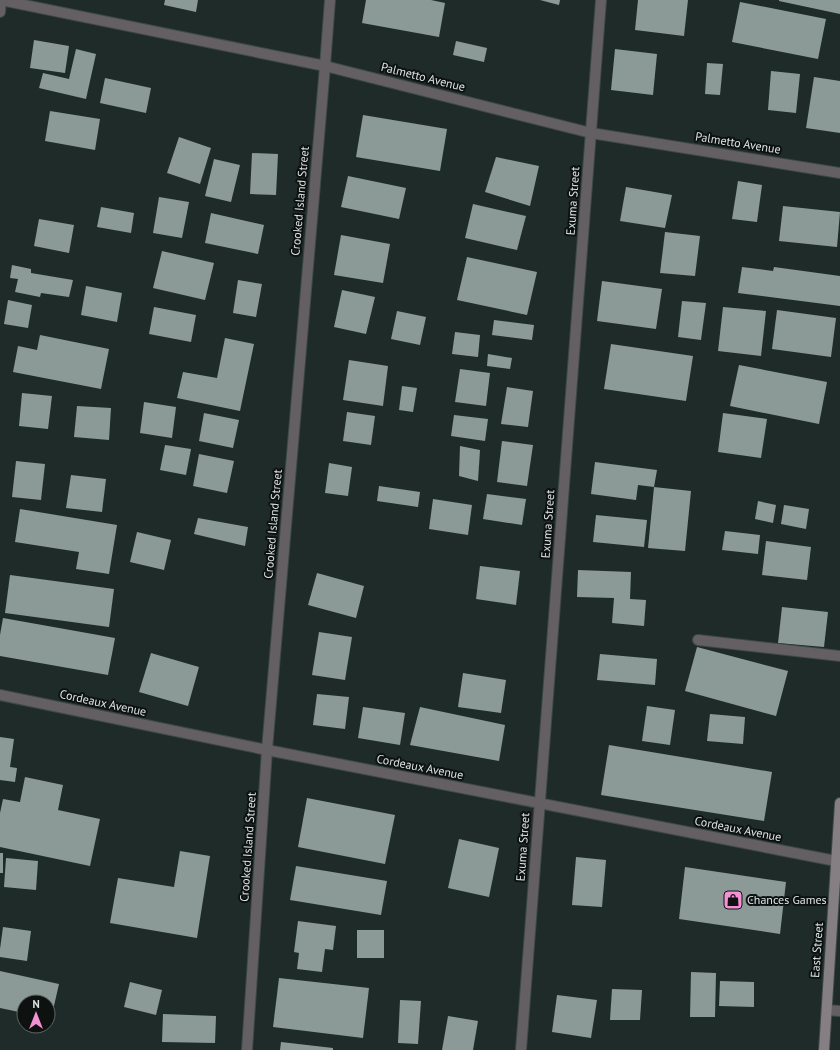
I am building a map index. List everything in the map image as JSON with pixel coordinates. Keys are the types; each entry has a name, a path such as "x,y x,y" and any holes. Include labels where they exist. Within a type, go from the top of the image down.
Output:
{"main road":[{"name":"East Street","path":"824,1050 840,803"}],"street":[{"name":"Palmetto Avenue","path":"0,0 325,66 591,133 840,173"},
{"path":"0,0 0,12"},
{"name":"Crooked Island Street","path":"247,1050 267,750 330,0"},
{"name":"Exuma Street","path":"521,1050 601,0"},
{"path":"698,640 840,656"},
{"name":"Cordeaux Avenue","path":"0,695 267,750 836,861"},
{"path":"827,1010 840,1010"}],"building":[{"path":"165,0 198,0 196,12 164,5"},
{"path":"366,0 431,0 445,3 439,37 362,23"},
{"path":"540,0 560,0 559,5"},
{"path":"638,0 688,0 684,36 635,30"},
{"path":"840,0 840,14 779,1"},
{"path":"740,2 826,19 818,59 732,42"},
{"path":"34,40 69,46 65,73 30,68"},
{"path":"456,41 487,48 484,62 453,55"},
{"path":"76,49 96,54 86,99 39,88 43,73 69,79"},
{"path":"615,49 657,54 653,95 611,90"},
{"path":"707,63 723,64 720,95 705,94"},
{"path":"771,71 800,74 796,113 768,110"},
{"path":"814,77 840,81 840,133 806,128"},
{"path":"105,78 151,88 146,113 100,103"},
{"path":"50,111 100,119 95,150 45,141"},
{"path":"363,115 447,129 440,171 356,157"},
{"path":"179,137 211,148 200,184 167,173"},
{"path":"252,153 278,154 276,195 250,194"},
{"path":"496,157 539,166 530,206 485,192"},
{"path":"214,159 240,165 231,202 205,196"},
{"path":"348,176 406,188 399,219 341,207"},
{"path":"738,181 762,185 757,222 732,219"},
{"path":"626,187 672,195 665,228 620,221"},
{"path":"159,197 189,202 182,238 153,233"},
{"path":"473,204 526,216 517,250 465,238"},
{"path":"783,206 840,212 837,247 779,241"},
{"path":"101,207 134,213 131,233 97,227"},
{"path":"211,213 264,225 258,254 205,243"},
{"path":"39,219 74,225 69,253 34,246"},
{"path":"665,232 700,236 695,276 660,273"},
{"path":"341,235 390,244 383,283 334,275"},
{"path":"162,251 214,263 205,300 153,288"},
{"path":"467,257 537,272 527,315 457,300"},
{"path":"12,265 31,269 31,273 73,280 69,297 41,293 40,297 15,292 18,279 10,278"},
{"path":"742,267 773,271 774,267 840,276 840,306 738,293"},
{"path":"238,280 262,284 256,317 233,313"},
{"path":"602,281 662,289 656,329 597,321"},
{"path":"86,286 122,293 117,322 81,315"},
{"path":"342,290 375,297 366,334 334,327"},
{"path":"8,300 32,305 28,328 4,324"},
{"path":"682,301 706,303 701,340 678,337"},
{"path":"154,307 196,315 191,342 149,334"},
{"path":"723,307 766,311 761,356 718,351"},
{"path":"777,310 836,318 831,357 772,349"},
{"path":"397,311 426,317 420,345 391,339"},
{"path":"494,320 534,325 532,340 492,335"},
{"path":"455,332 480,335 478,357 452,354"},
{"path":"40,335 109,349 101,389 13,372 18,346 37,350"},
{"path":"225,338 254,344 240,411 177,398 183,372 217,378"},
{"path":"611,344 693,356 686,401 604,389"},
{"path":"488,354 512,358 510,369 487,366"},
{"path":"349,360 388,366 383,406 343,400"},
{"path":"739,365 827,382 819,424 730,406"},
{"path":"460,369 490,373 486,406 455,402"},
{"path":"402,386 417,388 413,412 399,410"},
{"path":"507,387 533,391 528,427 501,424"},
{"path":"22,393 52,396 48,429 19,426"},
{"path":"144,402 176,407 172,438 140,433"},
{"path":"77,406 111,408 109,440 74,437"},
{"path":"347,412 375,416 371,445 343,441"},
{"path":"204,413 239,420 233,448 199,441"},
{"path":"723,413 767,419 761,458 718,452"},
{"path":"454,415 488,419 485,441 451,436"},
{"path":"502,441 533,445 527,486 497,482"},
{"path":"165,445 191,449 186,475 160,470"},
{"path":"460,446 480,450 478,481 459,476"},
{"path":"199,454 234,461 227,493 193,486"},
{"path":"16,461 45,464 41,500 12,497"},
{"path":"595,462 657,470 654,487 638,485 636,500 591,494"},
{"path":"329,463 352,467 348,496 325,493"},
{"path":"71,475 106,479 102,512 66,508"},
{"path":"379,486 420,492 418,507 377,501"},
{"path":"654,487 691,491 685,551 648,548"},
{"path":"487,494 526,499 522,525 483,519"},
{"path":"433,499 472,505 468,535 429,529"},
{"path":"758,501 776,505 773,523 755,519"},
{"path":"784,505 809,509 806,529 781,524"},
{"path":"20,509 117,525 109,574 76,569 79,552 15,542"},
{"path":"596,515 647,520 644,547 593,542"},
{"path":"198,518 248,527 245,546 194,534"},
{"path":"725,531 760,535 758,554 722,550"},
{"path":"137,532 171,540 164,570 130,562"},
{"path":"766,541 811,547 807,580 762,575"},
{"path":"480,566 520,571 516,605 476,599"},
{"path":"578,570 631,572 630,599 646,600 644,626 612,623 614,598 577,597"},
{"path":"317,573 364,586 356,618 308,605"},
{"path":"10,575 114,589 109,627 5,613"},
{"path":"782,607 828,612 824,647 778,643"},
{"path":"3,618 115,638 108,675 0,656 0,635"},
{"path":"319,632 352,637 345,680 312,675"},
{"path":"697,647 788,671 776,716 685,691"},
{"path":"151,653 199,667 188,706 139,692"},
{"path":"600,654 657,659 655,685 597,680"},
{"path":"463,673 506,680 501,713 458,707"},
{"path":"317,694 349,697 345,729 313,725"},
{"path":"647,706 675,710 670,745 642,741"},
{"path":"363,707 405,713 400,745 358,738"},
{"path":"420,707 505,725 499,761 410,745"},
{"path":"710,714 745,717 743,744 707,741"},
{"path":"0,737 14,739 10,767 17,768 15,782 0,780"},
{"path":"609,745 772,772 764,821 601,795"},
{"path":"25,777 63,785 58,810 100,819 90,866 0,847 0,813 3,799 20,802"},
{"path":"307,798 395,815 385,864 298,847"},
{"path":"459,839 499,848 489,897 448,888"},
{"path":"180,851 210,856 197,938 110,923 118,878 174,887"},
{"path":"0,853 3,853 3,873 0,873"},
{"path":"576,857 606,860 602,907 572,905"},
{"path":"6,858 38,861 36,890 4,887"},
{"path":"296,866 387,881 381,915 290,900"},
{"name":"Chances Games","path":"685,867 786,882 780,934 679,919"},
{"path":"298,921 336,926 333,950 325,949 322,972 297,969 299,953 294,952"},
{"path":"3,927 31,931 27,961 0,957"},
{"path":"357,930 384,930 384,958 357,958"},
{"path":"0,971 59,984 56,997 56,994 16,994 16,1011 0,1008"},
{"path":"691,972 716,973 715,1017 690,1017"},
{"path":"279,978 369,988 363,1038 273,1027"},
{"path":"720,981 754,982 754,1007 719,1006"},
{"path":"130,982 162,990 156,1015 124,1007"},
{"path":"612,989 642,990 640,1020 610,1020"},
{"path":"557,995 597,1000 591,1038 552,1032"},
{"path":"400,1000 421,1001 418,1044 398,1043"},
{"path":"163,1014 216,1016 215,1043 162,1042"},
{"path":"448,1016 478,1021 473,1050 442,1050"},
{"path":"281,1042 333,1048 333,1050 280,1050"}],"place":[{"name":"Chances Games","path":"733,900"}]}
